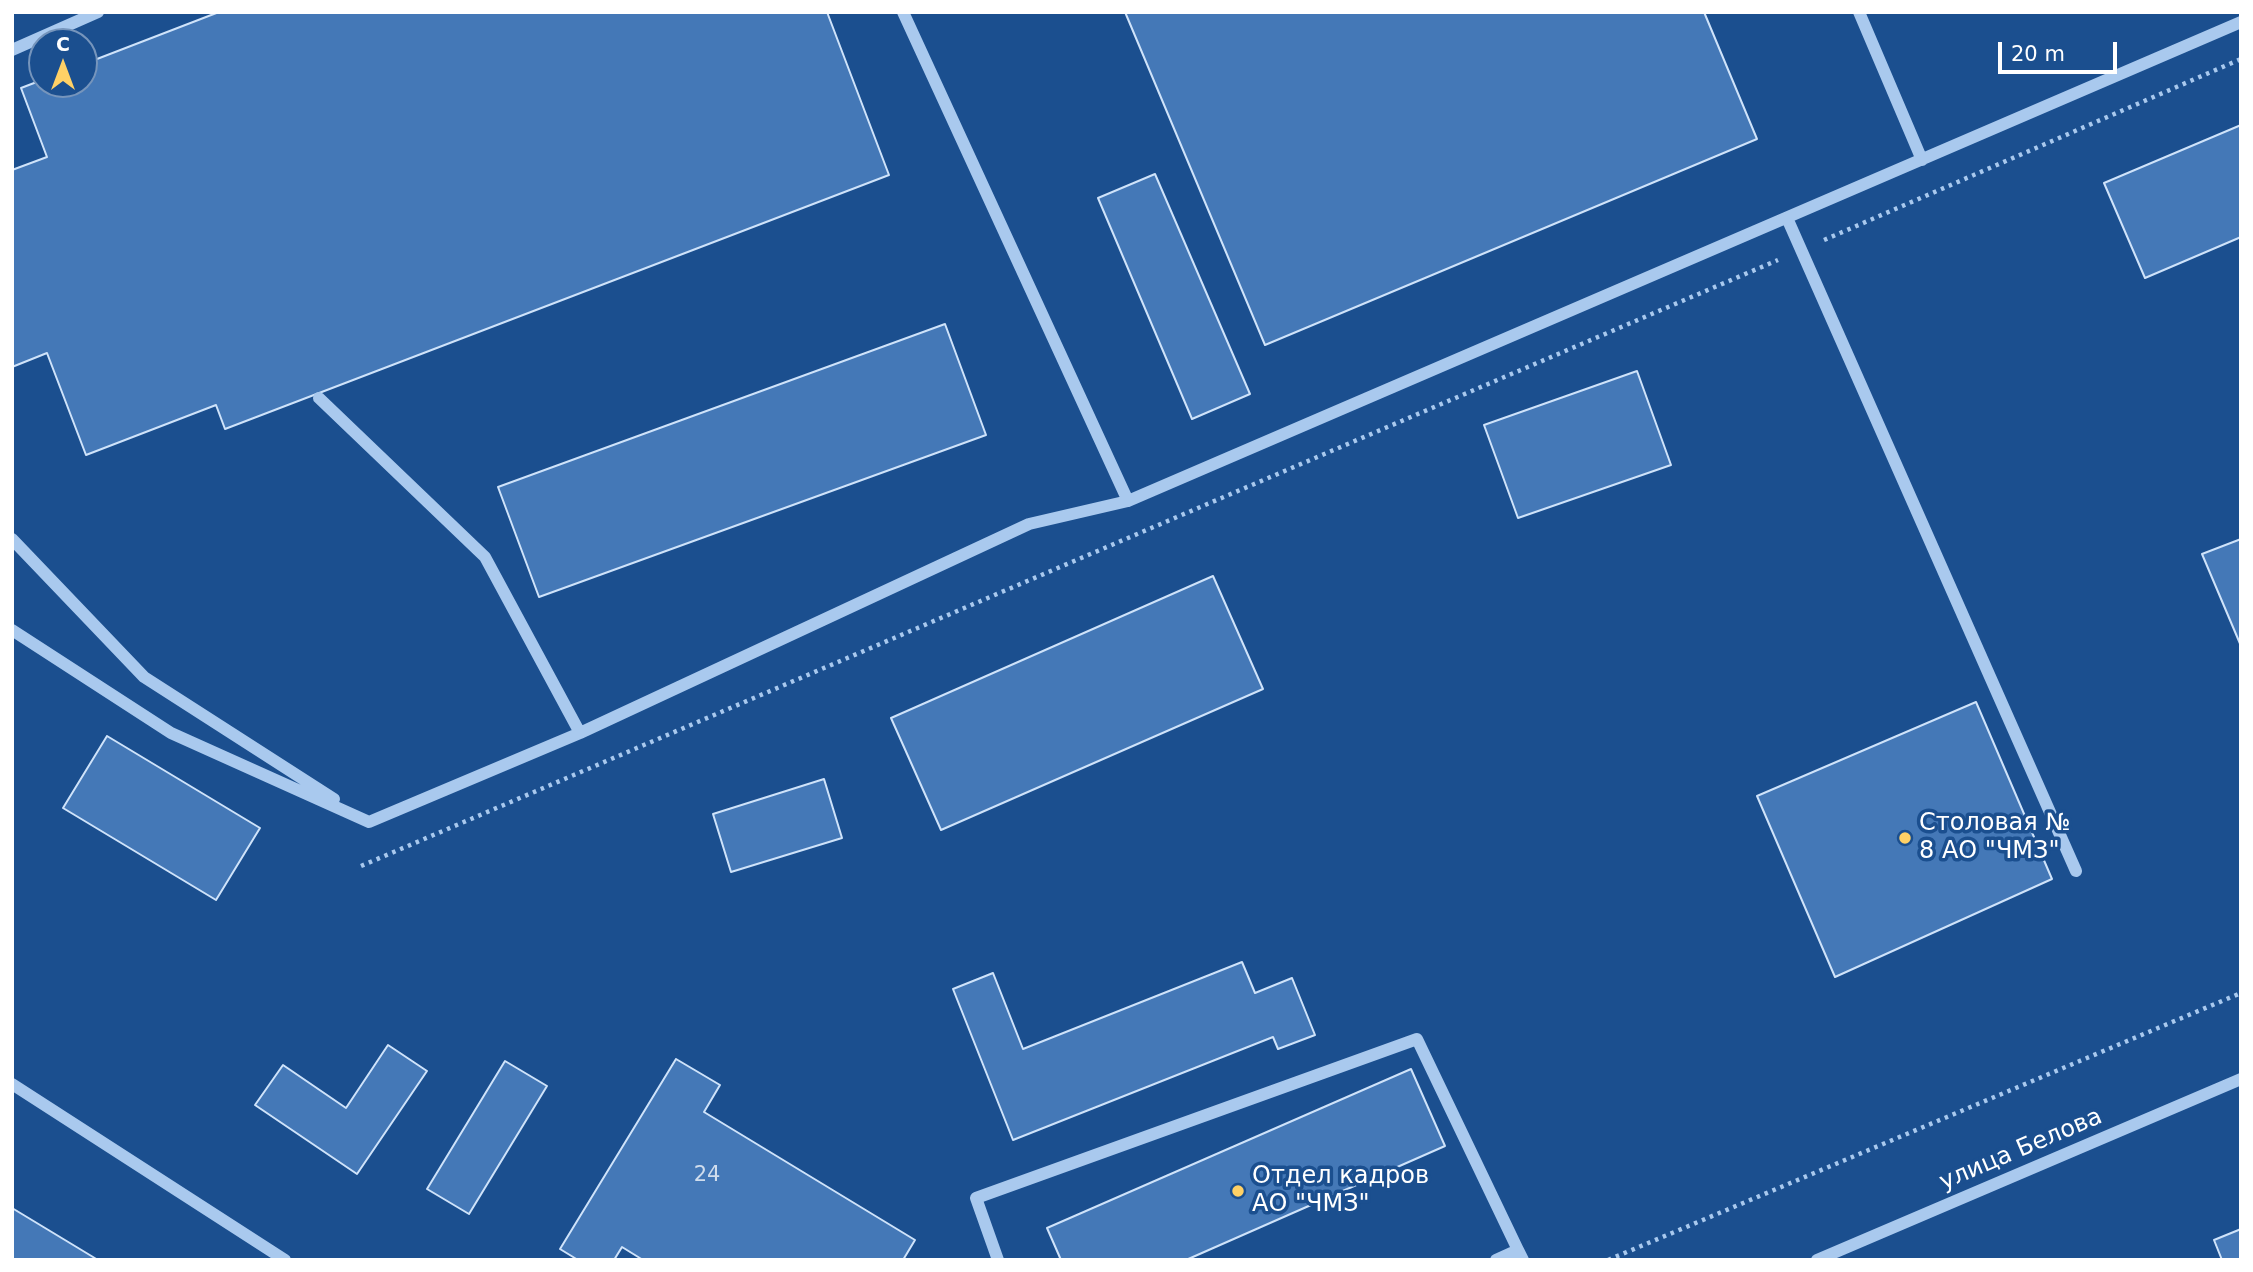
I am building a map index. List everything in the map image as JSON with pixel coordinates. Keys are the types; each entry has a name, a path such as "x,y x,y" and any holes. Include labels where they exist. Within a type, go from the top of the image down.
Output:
{"street":[{"path":"12,50 98,12"},
{"path":"903,12 1128,501"},
{"path":"1859,12 1922,160"},
{"path":"12,630 171,733 369,822 580,733 1029,524 1128,501 2241,22"},
{"path":"1787,218 2076,871"},
{"path":"319,398 485,557 580,733"},
{"path":"12,539 144,677 369,822"},
{"path":"998,1260 976,1198 1417,1039 1521,1255 1496,1260"},
{"name":"улица Белова","path":"1817,1260 2241,1079"},
{"path":"12,1084 285,1260"},
{"path":"258,1260 265,1247"}],"path":[{"path":"361,866 2241,59"},
{"path":"1608,1260 2241,993"}],"building":[{"path":"219,12 827,12 889,175 225,429 216,405 86,455 47,353 12,367 12,170 47,157 21,88 28,85 28,98 98,98 98,59"},
{"path":"1125,12 1704,12 1757,139 1265,345"},
{"path":"2241,125 2241,237 2145,278 2104,183"},
{"path":"1155,174 1250,394 1192,419 1098,198"},
{"path":"945,324 986,435 539,597 498,487"},
{"path":"1637,371 1671,465 1518,518 1484,425"},
{"path":"2241,539 2241,646 2202,554"},
{"path":"1213,576 1263,689 941,830 891,718"},
{"name":"Столовая № 8 АО \"ЧМЗ\"","path":"1976,702 2052,879 1835,977 1757,796"},
{"path":"107,736 260,828 216,900 63,808"},
{"path":"824,779 842,838 731,872 713,814"},
{"path":"1242,962 1255,993 1292,978 1315,1035 1278,1049 1273,1037 1013,1140 953,989 993,973 1023,1049"},
{"path":"388,1045 427,1071 357,1174 255,1105 283,1065 346,1108"},
{"path":"676,1059 720,1085 704,1112 915,1240 903,1260 643,1260 622,1247 614,1260 578,1260 560,1249"},
{"path":"505,1061 547,1086 469,1214 427,1189"},
{"name":"Отдел кадров АО \"ЧМЗ\"","path":"1411,1069 1445,1146 1186,1260 1061,1260 1047,1228"},
{"path":"12,1208 98,1260 12,1260"},
{"path":"2241,1229 2241,1260 2222,1260 2214,1240"}],"place":[{"name":"Столовая № 8 АО \"ЧМЗ\"","path":"1905,838"},
{"name":"Отдел кадров АО \"ЧМЗ\"","path":"1238,1191"}]}
